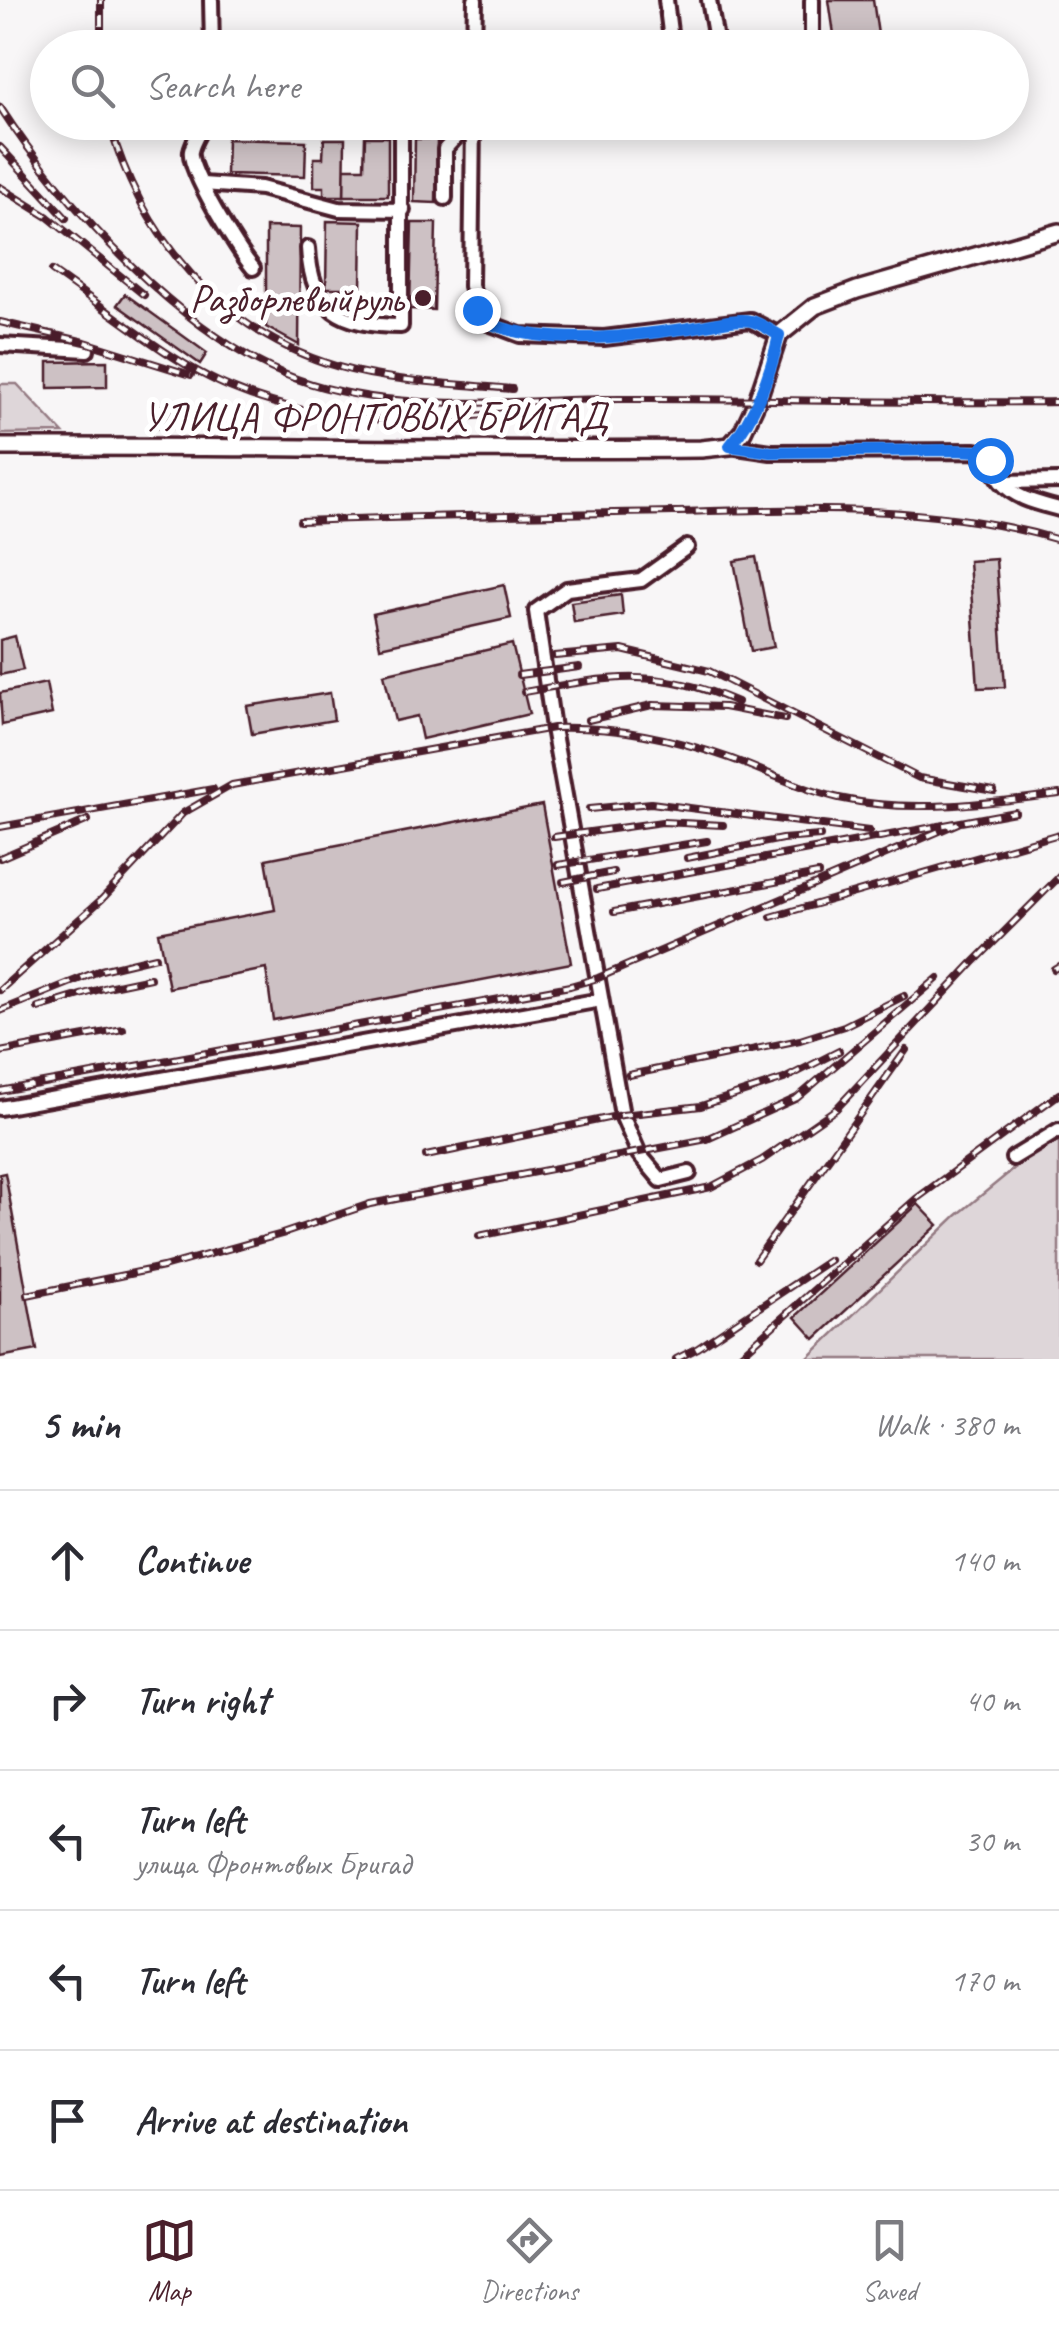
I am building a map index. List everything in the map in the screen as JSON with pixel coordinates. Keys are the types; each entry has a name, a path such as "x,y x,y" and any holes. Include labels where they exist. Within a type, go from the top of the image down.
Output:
{"main road":[{"path":"730,446 743,430 764,384 779,335 815,306 857,290 1059,232"},
{"name":"УЛИЦА ФРОНТОВЫХ БРИГАД","path":"0,447 496,450 730,446"}],"street":[{"path":"211,0 212,30"},
{"path":"474,0 474,30"},
{"path":"666,0 670,30"},
{"path":"709,0 716,30"},
{"path":"811,30 812,0"},
{"path":"196,140 190,154 192,165 237,250 254,268"},
{"path":"308,248 309,274 332,312 353,322 401,326 401,140"},
{"path":"445,198 446,149 455,140"},
{"path":"470,140 471,286 483,321 520,335 604,338 750,320 779,335"},
{"path":"202,184 261,188 339,209 403,210"},
{"path":"0,345 87,350"},
{"path":"730,446 771,452 976,451 990,460 1002,482 1024,499 1059,509"},
{"path":"1002,482 1059,481"},
{"path":"688,547 642,580 567,590 536,611 622,1114 639,1154 661,1180 689,1173"},
{"path":"0,1108 601,1000"},
{"path":"1013,1158 1059,1130"}],"shaded area":[{"path":"0,384 17,384 63,433 0,434"},
{"path":"1059,1132 1059,1359 807,1359 956,1216"}],"building":[{"path":"829,0 873,0 877,30 833,30"},
{"path":"227,140 306,141 305,176 226,174"},
{"path":"324,140 345,140 344,196 324,196 324,187 314,187 314,158 323,158"},
{"path":"365,140 388,140 388,196 344,196 344,168 364,168"},
{"path":"415,140 437,140 436,203 414,202"},
{"path":"327,221 362,222 361,288 326,288"},
{"path":"412,223 436,223 434,310 410,309"},
{"path":"266,227 300,228 299,345 266,327"},
{"path":"125,294 207,353 200,364 117,305"},
{"path":"107,361 107,387 48,388 48,362"},
{"path":"157,406 212,406 212,428 156,428"},
{"path":"756,557 774,647 751,651 734,561"},
{"path":"996,559 1005,687 978,688 969,561"},
{"path":"504,585 511,618 380,647 373,614"},
{"path":"621,595 623,615 574,622 571,602"},
{"path":"15,636 23,670 0,675 0,640"},
{"path":"512,644 529,714 422,739 417,716 395,721 384,674"},
{"path":"46,683 52,714 2,725 0,693"},
{"path":"330,693 334,720 252,734 247,706"},
{"path":"542,805 571,963 273,1020 266,969 169,988 158,932 275,910 266,859"},
{"path":"5,1173 37,1350 0,1357 0,1174"},
{"path":"918,1204 938,1225 815,1339 795,1317"}],"railway":[{"path":"101,0 101,30"},
{"path":"0,107 57,185 92,225 171,301 255,360 297,379 336,390 376,398 457,403 620,399 1059,402"},
{"path":"115,140 142,204 165,241 192,275 258,331 297,351 360,372 512,389"},
{"path":"0,147 66,218"},
{"path":"0,187 48,217 144,295"},
{"path":"52,271 186,365 266,400 333,416 366,419 503,413"},
{"path":"0,322 85,342 191,375"},
{"path":"300,521 868,511 964,520 1059,540"},
{"path":"555,656 622,650 709,671 919,778 994,791"},
{"path":"519,675 579,667"},
{"path":"524,692 606,679 656,679 682,683 737,702"},
{"path":"588,720 652,705 724,707 785,719"},
{"path":"0,990 102,899 183,813 232,785 553,728 576,728 622,731 688,745 812,790 866,803 949,805 1059,794"},
{"path":"0,827 213,789"},
{"path":"589,809 651,803 869,831"},
{"path":"597,889 1015,812"},
{"path":"0,858 88,820"},
{"path":"554,837 662,822 723,825"},
{"path":"0,1091 570,986 598,978 958,823"},
{"path":"771,917 1059,834"},
{"path":"687,858 782,839 820,836"},
{"path":"558,865 707,841"},
{"path":"563,882 613,872"},
{"path":"614,912 818,874"},
{"path":"479,1236 711,1187 762,1160 836,1109 1059,877"},
{"path":"0,1011 101,970 155,957"},
{"path":"1054,969 1059,966"},
{"path":"38,1008 150,978"},
{"path":"27,1295 163,1267 282,1234 370,1204 707,1139 797,1098 938,978"},
{"path":"629,1075 800,1040 844,1026 904,996"},
{"path":"0,1052 123,1029"},
{"path":"756,1260 906,1050"},
{"path":"426,1156 622,1115 701,1106 784,1079 839,1051"},
{"path":"736,1359 916,1199 1059,1094"},
{"path":"676,1359 830,1260"}],"place":[{"name":"Разборлевыйруль","path":"423,298"}],"route":[{"path":"477,310 483,321 500,328 520,335 553,337 604,338 750,320 779,335 756,401 743,430 730,446 771,452 976,451 990,460"}]}
